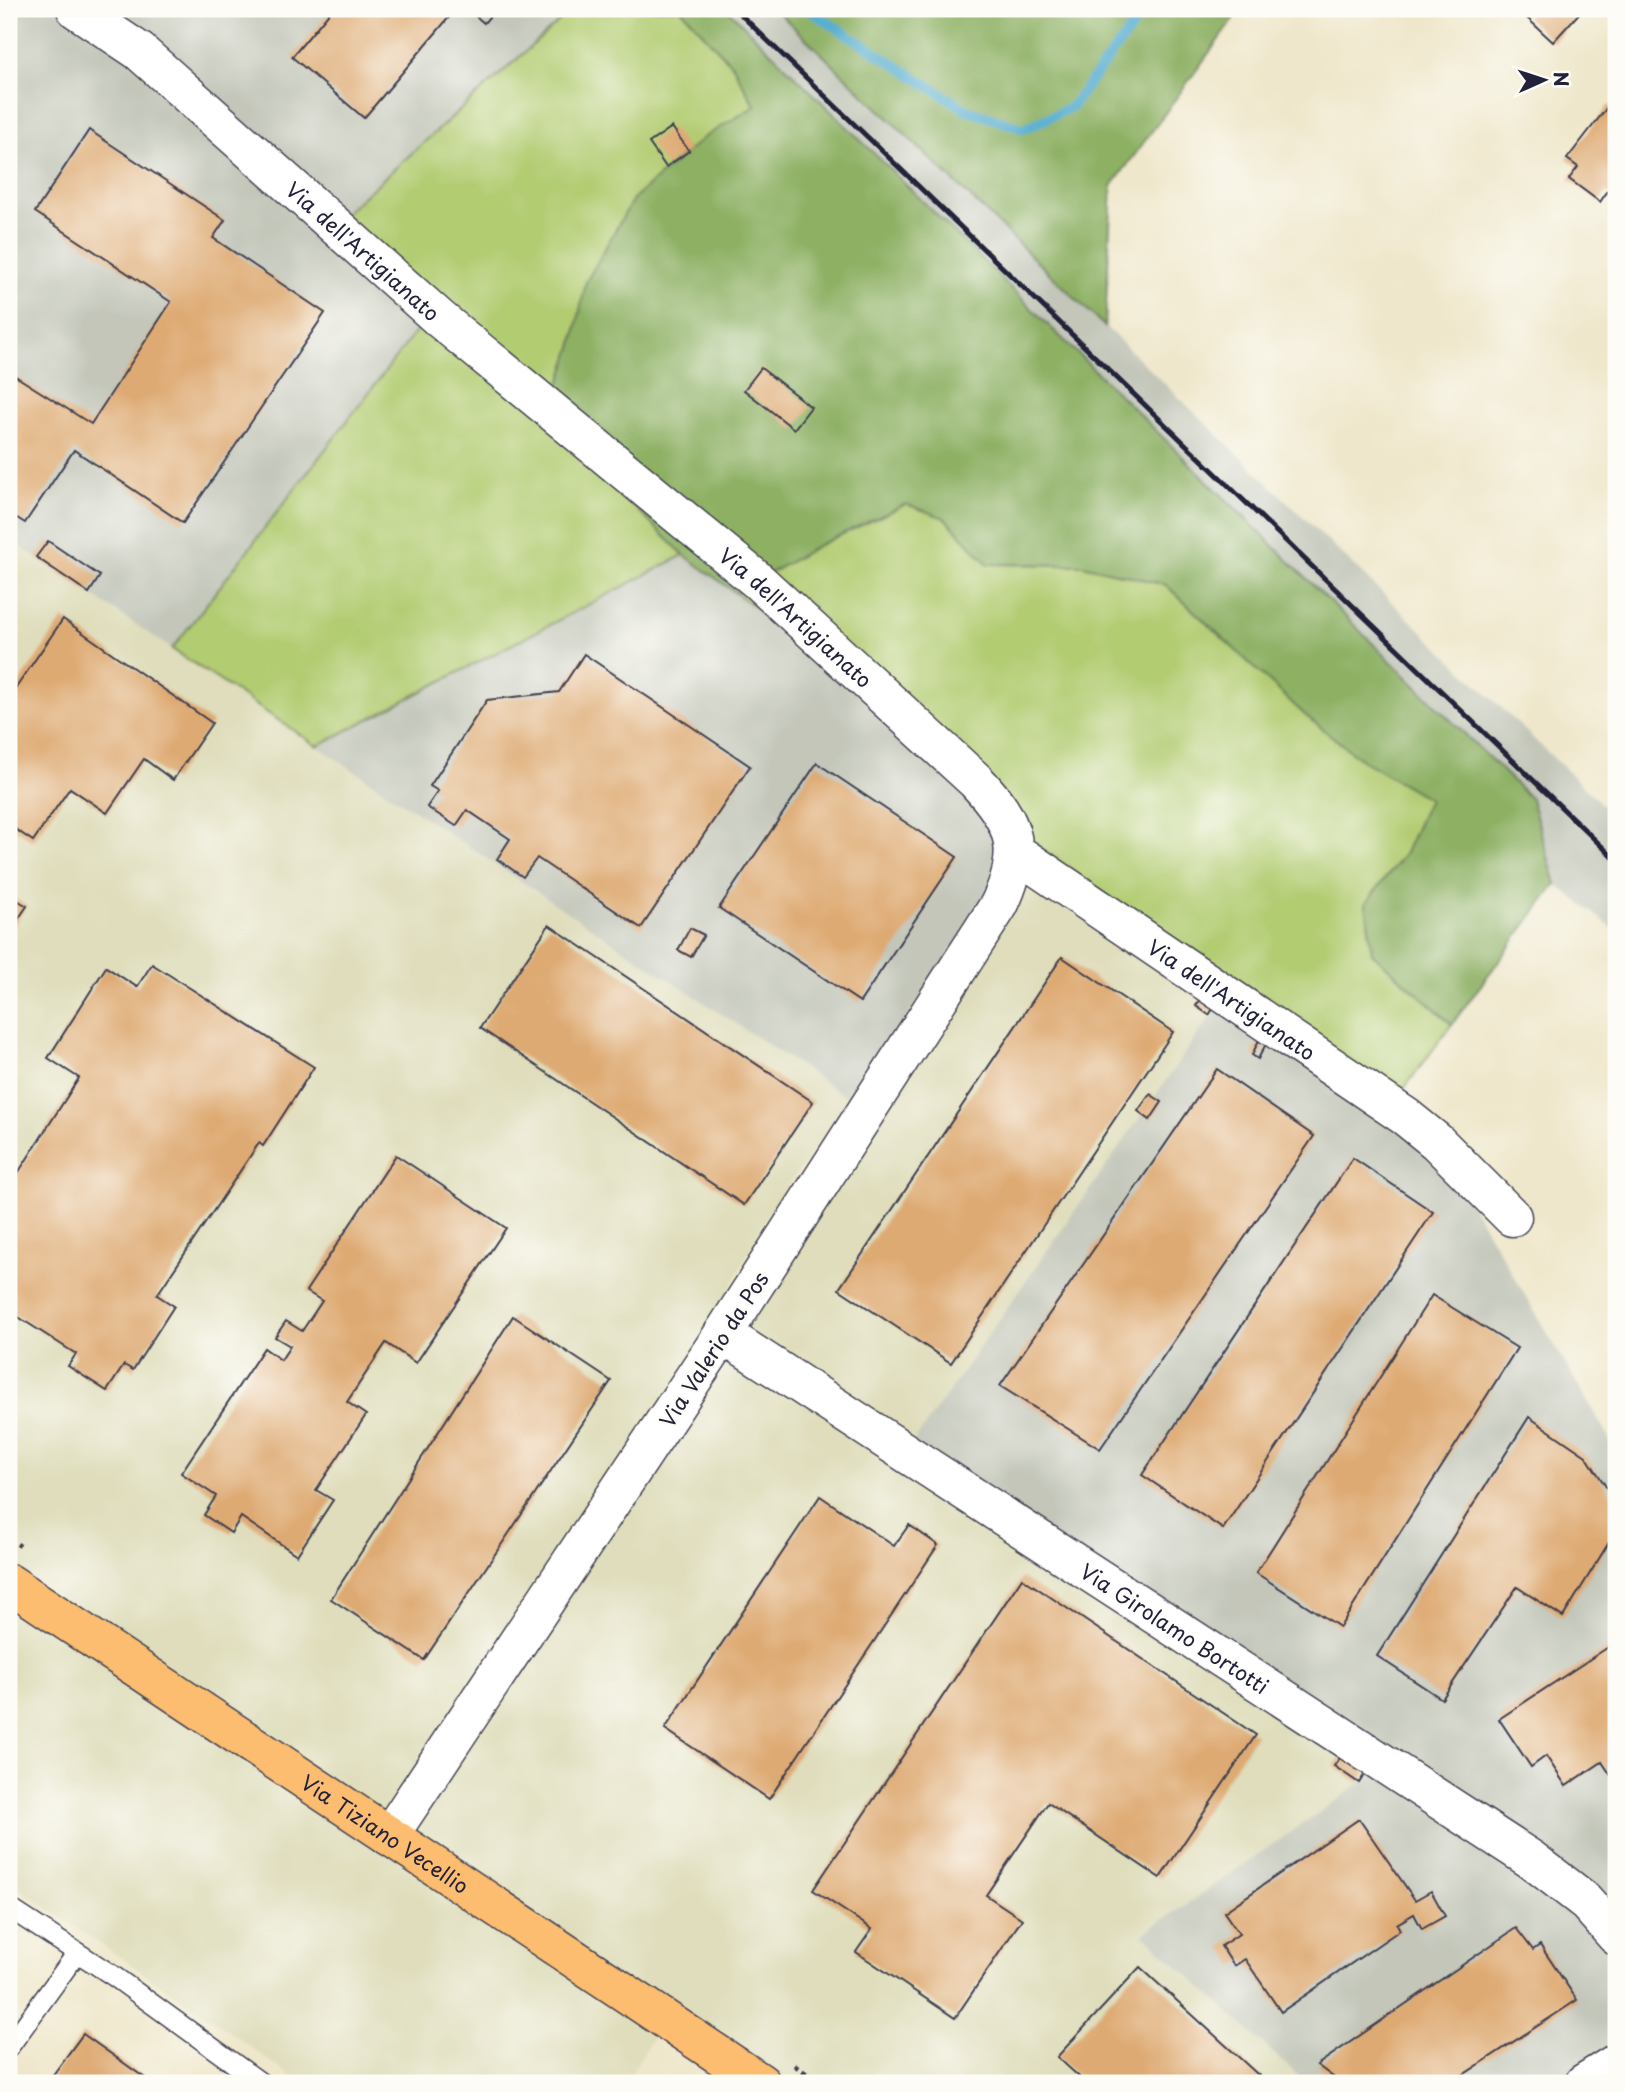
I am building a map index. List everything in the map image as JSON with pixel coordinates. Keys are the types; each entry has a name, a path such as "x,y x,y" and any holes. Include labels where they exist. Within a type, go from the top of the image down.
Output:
{"main road":[{"name":"Via Tiziano Vecellio","path":"9,1583 761,2083"}],"street":[{"name":"Via dell'Artigianato","path":"76,9 139,51 440,319 757,580 976,780 1004,814 1015,852 1406,1117 1437,1142 1512,1217"},
{"name":"Via Valerio da Pos","path":"389,1836 723,1334 999,905 1013,872 1015,852"},
{"name":"Via Girolamo Bortotti","path":"723,1334 1532,1860 1584,1900 1616,1937"},
{"path":"1584,2083 1616,2063"}],"lane":[{"path":"9,1908 261,2083"},
{"path":"9,2047 77,1953"}],"shaded area":[{"path":"9,9 573,9 318,237 420,326 172,649 9,539"},
{"path":"727,9 775,9 1616,818 1616,931 1556,884 1531,799"},
{"path":"9,539 850,1099 768,1214 715,1319 1031,842 1231,987 1389,1764 1143,1934 1306,2083 775,2083 781,2076 672,2006 625,2083 300,2083 230,2032 9,1882"},
{"path":"684,555 845,672 1031,842 850,1099 317,746"},
{"path":"1231,987 1395,1101 1473,1207 1616,1450 1616,2052 1570,2083 1306,2083 1143,1934 1389,1764 906,1453"}],"green space":[{"path":"573,9 681,9 733,66 755,106 703,138 587,282 573,344 547,423 684,555 317,746 172,649 420,326 318,237"},
{"path":"681,9 727,9 1531,799 1556,884 1452,1024 1372,953 1366,903 1405,853 1429,799 1362,760 1305,715 1166,585 1083,565 988,564 945,518 906,504 819,545 736,593 684,555 547,423 573,344 586,282 633,199 703,138 755,106 733,66"},
{"path":"775,9 1241,9 1112,186 1105,327"},
{"path":"906,504 945,518 988,564 1083,565 1166,585 1305,715 1362,760 1430,799 1405,853 1366,903 1372,953 1452,1024 1395,1101 1031,842 845,672 736,593 819,545"}],"building":[{"path":"332,9 456,9 364,118 292,57"},
{"path":"467,9 496,9 484,23"},
{"path":"1534,9 1583,9 1553,42 1526,17"},
{"path":"1609,105 1616,111 1616,199 1607,192 1600,202 1569,179 1578,167 1567,159"},
{"path":"672,127 689,151 666,167 649,143"},
{"path":"89,130 225,220 213,238 325,313 183,523 74,450 25,523 9,513 9,372 91,424 171,302 35,212"},
{"path":"761,368 811,407 794,429 744,390"},
{"path":"48,541 100,576 89,593 36,557"},
{"path":"63,619 212,723 173,780 144,759 107,813 70,788 33,841 9,825 9,698"},
{"path":"584,654 750,766 641,928 537,858 523,877 497,859 510,839 467,810 456,826 427,807 438,791 430,786 487,700 559,692"},
{"path":"817,763 957,857 860,1002 719,908"},
{"path":"9,895 27,906 9,933"},
{"path":"549,925 813,1102 744,1205 480,1028"},
{"path":"690,928 704,935 691,957 678,950"},
{"path":"1062,957 1173,1032 951,1363 839,1289"},
{"path":"152,964 314,1067 263,1146 259,1143 157,1295 174,1306 133,1370 124,1365 107,1391 68,1366 76,1354 9,1311 9,1187 79,1078 48,1058 106,967 137,987"},
{"path":"1203,995 1216,1004 1209,1015 1196,1006"},
{"path":"1259,1040 1266,1044 1258,1059 1252,1055"},
{"path":"1217,1069 1314,1136 1100,1449 1000,1386"},
{"path":"1150,1094 1162,1102 1150,1120 1138,1111"},
{"path":"396,1155 506,1228 416,1363 386,1343 347,1402 366,1415 316,1490 333,1500 297,1555 241,1517 231,1533 204,1515 216,1496 181,1473 264,1348 281,1360 290,1346 275,1337 286,1321 302,1331 322,1301 306,1291"},
{"path":"1353,1158 1433,1212 1223,1529 1142,1475"},
{"path":"1432,1295 1517,1348 1340,1627 1256,1573"},
{"path":"513,1316 611,1381 424,1660 331,1599"},
{"path":"1529,1417 1586,1456 1616,1502 1616,1531 1563,1617 1517,1587 1442,1699 1377,1656"},
{"path":"820,1496 894,1546 909,1525 938,1545 769,1799 665,1729"},
{"path":"1022,1578 1256,1735 1160,1878 1048,1803 986,1895 1022,1919 955,2018 856,1952 872,1929 813,1890"},
{"path":"1616,1642 1616,1783 1602,1762 1566,1786 1546,1756 1531,1767 1499,1719"},
{"path":"1344,1752 1368,1769 1359,1783 1334,1766"},
{"path":"1359,1819 1415,1900 1431,1891 1445,1916 1422,1929 1414,1914 1397,1924 1400,1930 1281,2012 1245,1959 1234,1966 1221,1946 1239,1934 1224,1912"},
{"path":"1516,1928 1533,1950 1540,1945 1577,2000 1457,2079 1461,2083 1341,2083 1317,2065"},
{"path":"1140,1967 1267,2083 1086,2083 1057,2057"},
{"path":"83,2034 152,2083 47,2083"}],"waterway":[{"path":"807,9 967,110 1024,129 1071,107 1146,9"}],"railway":[{"path":"735,9 1616,860"}]}
